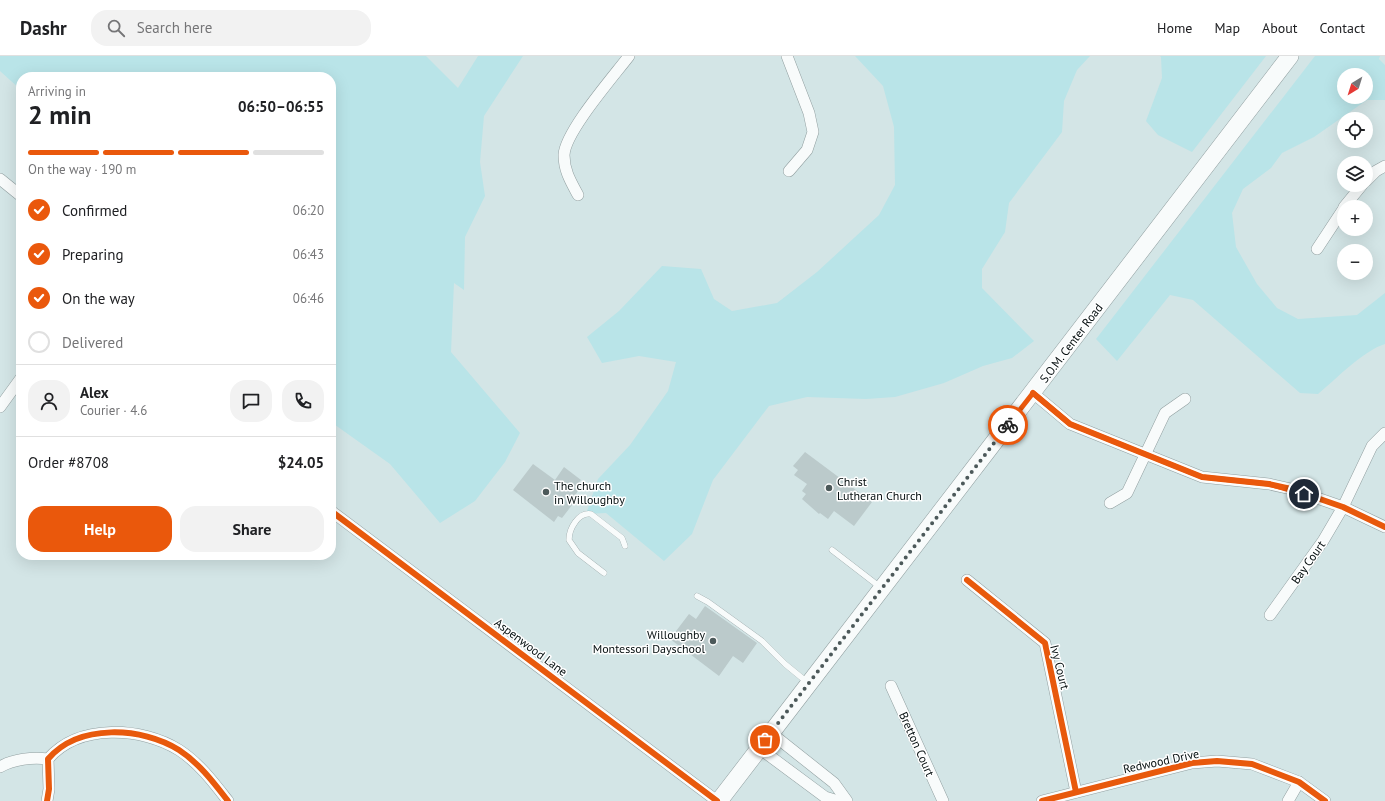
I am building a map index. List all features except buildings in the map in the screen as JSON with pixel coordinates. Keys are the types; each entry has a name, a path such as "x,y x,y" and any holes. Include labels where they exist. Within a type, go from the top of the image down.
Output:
{"main road":[{"name":"S.O.M. Center Road","path":"718,801 1033,393 1290,56"}],"street":[{"path":"578,195 566,172 564,154 574,129 629,56"},
{"path":"787,56 809,113 813,132 807,150 789,171"},
{"path":"1373,174 1385,166"},
{"path":"0,179 16,192"},
{"path":"1350,200 1356,192"},
{"path":"1317,250 1337,218"},
{"path":"0,407 16,385"},
{"path":"1033,393 1070,424 1202,477 1269,484 1291,489 1343,507 1385,527"},
{"path":"1110,503 1127,493 1147,454 1165,413 1185,399"},
{"name":"Bay Court","path":"1270,615 1323,542 1343,507 1372,446 1385,433"},
{"name":"Aspenwood Lane","path":"336,514 718,801"},
{"name":"Ivy Court","path":"967,580 1045,643 1076,792"},
{"name":"Bretton Court","path":"891,686 942,801"},
{"path":"0,768 5,764 31,758 48,759 62,746 85,736 114,732 146,736 168,745 188,757 206,774 228,801"},
{"path":"771,733 834,784 847,801"},
{"path":"759,748 826,797 838,801"},
{"path":"47,801 49,788 48,759"},
{"name":"Redwood Drive","path":"1042,801 1192,763 1217,761 1252,764 1299,782 1325,801"},
{"path":"1288,801 1299,782"}],"lane":[{"path":"604,573 573,547 569,540 570,529 582,515 591,514 622,538 624,546"},
{"path":"832,550 882,588"},
{"path":"697,596 708,602 762,641 808,684"}],"shaded area":[{"path":"0,56 426,56 458,88 478,56 523,56 484,116 480,162 485,196 465,237 464,290 454,283 451,352 520,433 505,462 475,501 440,523 390,464 336,426 336,72 16,72 16,85 0,71"},
{"path":"855,56 1090,56 1077,70 1064,101 1062,132 1009,203 1005,232 982,269 982,288 1034,341 1012,358 983,366 944,383 895,397 866,399 807,397 769,406 713,480 692,534 664,561 606,513 586,514 598,479 630,445 668,391 676,362 639,356 602,363 587,337 619,311 662,266 701,269 714,299 732,311 777,303 817,272 879,215 895,185 894,127 883,86"},
{"path":"1160,56 1266,56 1192,152 1158,135 1146,121 1162,78"},
{"path":"1315,56 1380,56 1379,59 1385,65 1385,100 1373,100 1373,68 1337,68 1337,104 1361,104 1350,112 1337,112 1337,121 1314,137 1282,153 1271,168 1243,189 1232,213 1236,247 1257,284 1277,308 1298,319 1357,315 1385,293 1385,344 1368,352 1318,394 1300,393 1193,300 1170,295 1117,361 1096,339"}],"cycle path":[{"path":"1033,393 1070,424 1202,477 1269,484 1291,489 1343,507 1385,527"},
{"path":"336,515 717,801"},
{"path":"967,580 1045,643 1076,792"},
{"path":"47,801 49,789 48,759 61,747 76,739 93,734 111,732 129,733 147,737 164,742 179,750 200,767 228,801"},
{"path":"1042,801 1192,763 1217,761 1252,764 1299,782 1325,801"}],"way so far":[{"path":"765,740 1008,425"}],"place":[{"name":"Christ Lutheran Church","path":"829,488"},
{"name":"The church in Willoughby","path":"546,492"},
{"name":"Willoughby Montessori Dayschool","path":"713,641"}],"route":[{"path":"1008,425 1033,393 1070,424 1202,477 1269,484 1291,489 1304,494"}]}
